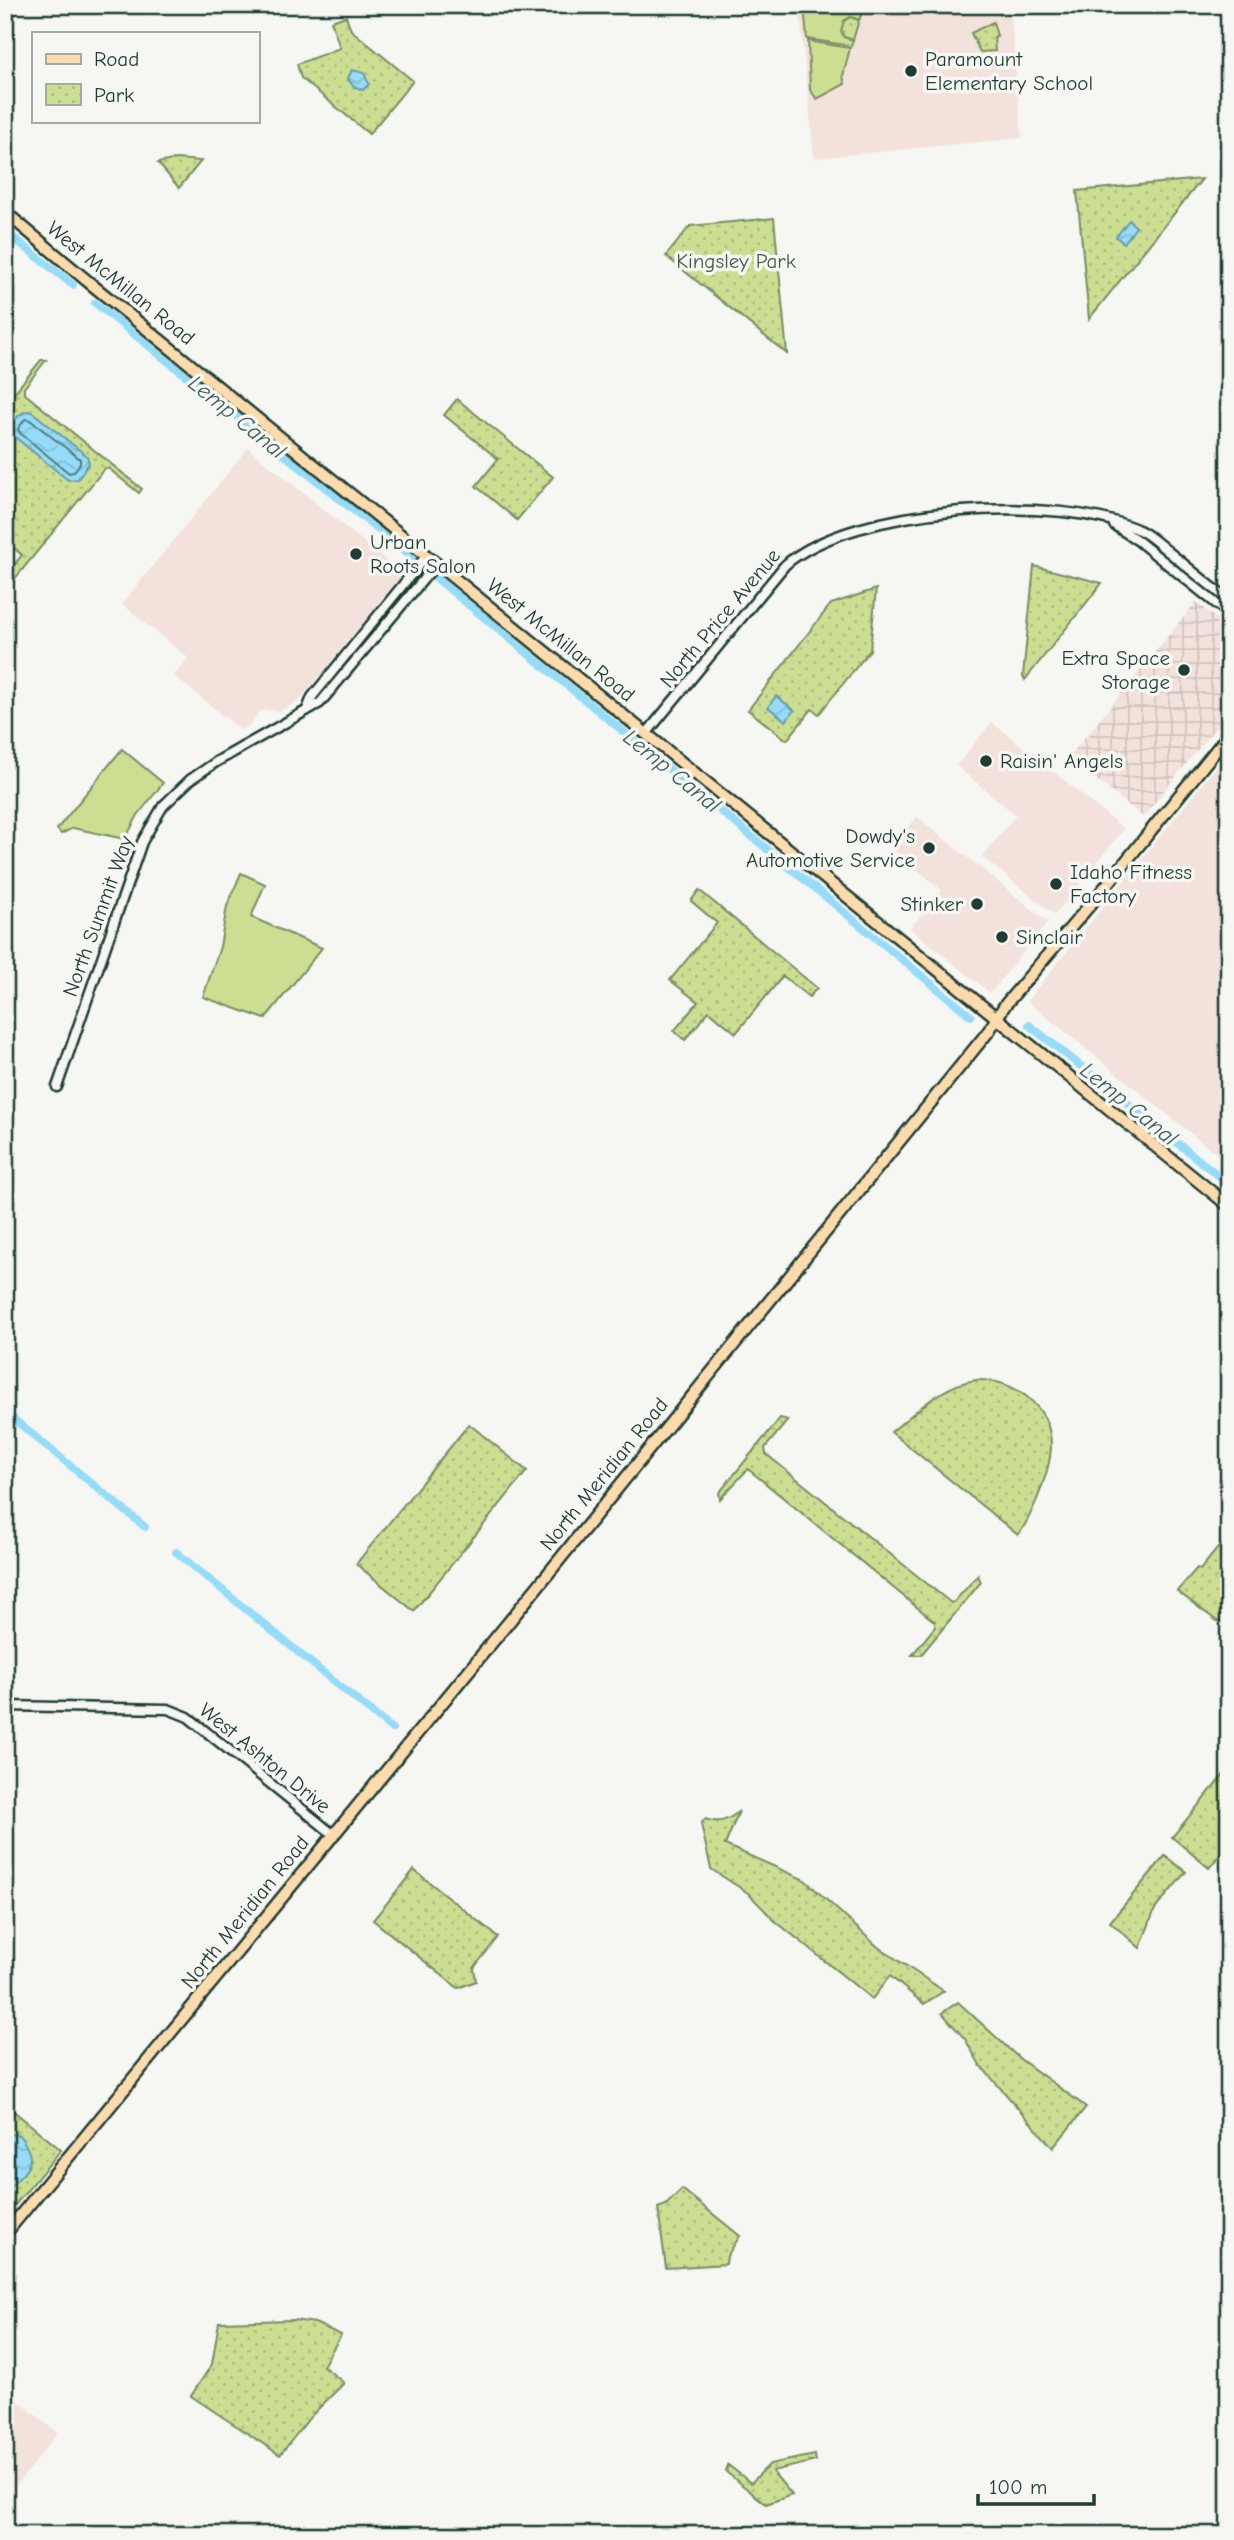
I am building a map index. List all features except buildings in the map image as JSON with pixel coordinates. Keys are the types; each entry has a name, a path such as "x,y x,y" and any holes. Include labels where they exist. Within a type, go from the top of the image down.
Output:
{"main road":[{"name":"West McMillan Road","path":"5,212 1229,1206"},
{"name":"North Meridian Road","path":"5,2234 334,1835 1229,734"}],"street":[{"name":"North Price Avenue","path":"646,734 776,575 796,555 812,546 874,526 955,510 1019,508 1060,511 1105,520"},
{"path":"1105,520 1143,532 1229,600"},
{"path":"1105,520 1137,540 1229,614"},
{"name":"North Summit Way","path":"307,710 312,697 427,555"},
{"name":"North Summit Way","path":"57,1087 118,906 152,823 181,788 202,771 320,703 436,563"},
{"name":"West Ashton Drive","path":"5,1706 168,1709 188,1717 334,1835"}],"shaded area":[{"name":"Paramount Elementary School","path":"799,5 1010,5 1022,138 814,158"},
{"path":"248,448 403,574 299,701 280,711 264,710 258,713 249,726 241,730 174,676 188,658 122,604"},
{"name":"Extra Space Storage","path":"1196,602 1229,629 1229,711 1143,817 1072,760 1071,755"},
{"path":"992,722 1124,829 1055,915 982,857 1016,815 956,766"},
{"path":"1229,751 1229,1164 1027,1001"},
{"path":"917,817 1048,922 990,993 910,928 942,890 891,848"},
{"path":"5,2390 58,2433 5,2499"}],"green space":[{"path":"804,5 865,5 859,20 850,17 844,37 853,40 851,46 807,39"},
{"path":"346,16 351,30 413,81 369,134 301,78 297,64 340,48 331,21"},
{"path":"850,17 859,20 853,40 844,37 841,31 844,21"},
{"path":"993,22 997,36 994,37 995,51 980,52 971,33"},
{"path":"808,41 850,48 843,76 845,84 817,99 810,90"},
{"path":"176,159 201,161 179,188 158,163"},
{"path":"1202,179 1089,319 1077,191"},
{"name":"Kingsley Park","path":"774,218 787,354 666,256 690,226"},
{"path":"41,360 46,360 24,388 24,393 142,489 139,493 105,468 5,591 5,576 22,555 5,541 5,404"},
{"path":"457,399 553,477 517,520 476,486 498,459 444,415"},
{"path":"1034,566 1102,583 1025,680 1023,676"},
{"path":"876,589 870,650 819,714 812,709 787,740 748,710 831,604"},
{"path":"122,749 163,783 138,815 125,839 73,828 61,834 57,829"},
{"path":"241,873 265,884 251,917 322,948 265,1019 203,997 220,947 227,906"},
{"path":"699,890 817,988 809,997 783,976 736,1033 709,1011 685,1040 674,1031 698,1002 670,980 717,923 691,901"},
{"path":"976,1380 1003,1384 1027,1397 1037,1406 1049,1430 1051,1451 1047,1471 1038,1497 1018,1535 891,1432 941,1393"},
{"path":"780,1418 788,1420 765,1448 766,1454 951,1603 978,1575 981,1582 921,1655 912,1655 935,1627 935,1622 748,1469 720,1499 719,1493"},
{"path":"469,1424 527,1471 414,1611 356,1564"},
{"path":"1226,1538 1229,1545 1229,1609 1221,1621 1217,1621 1177,1591 1197,1568 1200,1570"},
{"path":"1225,1773 1229,1776 1229,1844 1209,1868 1172,1837"},
{"path":"739,1811 725,1845 805,1880 878,1947 944,1991 924,2004 890,1976 872,1999 774,1920 748,1893 711,1869 701,1824 705,1819 727,1819"},
{"path":"1165,1856 1186,1872 1155,1909 1140,1948 1110,1922"},
{"path":"414,1870 498,1937 474,1968 476,1981 458,1988 373,1920"},
{"path":"958,2002 1020,2059 1086,2107 1053,2148 980,2065 965,2039 942,2013"},
{"path":"5,2104 61,2150 5,2217"},
{"path":"682,2189 740,2236 727,2256 726,2264 666,2268 658,2208 666,2205"},
{"path":"294,2320 315,2323 341,2335 323,2366 344,2383 311,2416 280,2455 191,2396 212,2364 219,2322"},
{"path":"815,2455 816,2461 772,2471 792,2495 766,2504 726,2472 728,2465 751,2483 770,2464"}],"water":[{"path":"352,70 364,73 369,84 363,90 349,81"},
{"path":"1129,220 1136,227 1124,243 1116,237"},
{"path":"26,411 32,412 87,456 89,463 78,479 68,480 10,433 15,420"},
{"path":"776,696 794,710 786,721 768,707"},
{"path":"11,2134 19,2135 26,2145 30,2160 25,2172 5,2192 5,2138"}],"waterway":[{"name":"Lemp Canal","path":"5,231 73,285"},
{"name":"Lemp Canal","path":"95,303 412,557"},
{"name":"Lemp Canal","path":"437,579 971,1016"},
{"name":"Lemp Canal","path":"1029,1025 1229,1184"},
{"path":"5,1412 145,1527"},
{"path":"176,1552 392,1729"}],"place":[{"name":"Paramount Elementary School","path":"911,71"},
{"name":"Urban Roots Salon","path":"356,554"},
{"name":"Extra Space Storage","path":"1184,670"},
{"name":"Raisin' Angels","path":"986,761"},
{"name":"Dowdy's Automotive Service","path":"929,848"},
{"name":"Idaho Fitness Factory","path":"1056,884"},
{"name":"Stinker","path":"977,904"},
{"name":"Sinclair","path":"1002,937"}]}
